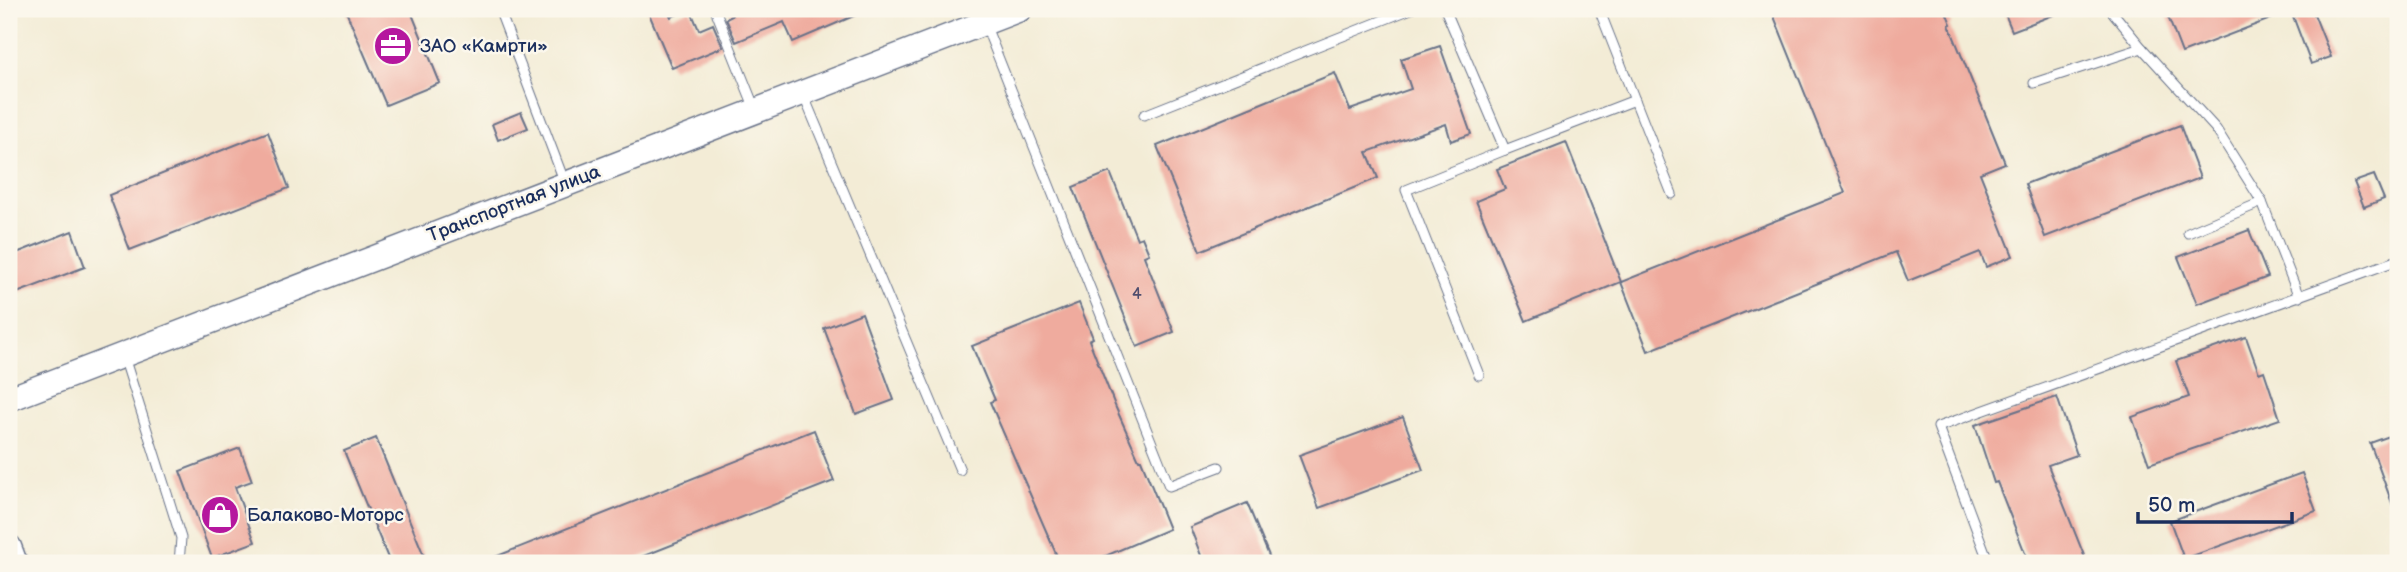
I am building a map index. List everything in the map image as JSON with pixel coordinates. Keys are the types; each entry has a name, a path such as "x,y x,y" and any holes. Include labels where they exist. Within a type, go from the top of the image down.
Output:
{"main road":[{"name":"Транспортная улица","path":"9,399 1020,9"},
{"path":"9,547 15,563"}],"lane":[{"path":"499,9 566,184"},
{"path":"715,9 756,111"},
{"path":"1144,115 1411,9"},
{"path":"1445,9 1505,150"},
{"path":"1599,9 1672,194"},
{"path":"2110,9 2216,129 2262,202 2298,297"},
{"path":"984,23 1169,486 1219,467"},
{"path":"2034,83 2142,48"},
{"path":"802,93 960,470"},
{"path":"1479,375 1406,190 1635,100"},
{"path":"2188,233 2262,202"},
{"path":"1989,563 1938,426 2398,260"},
{"path":"123,355 181,538 179,563"}],"building":[{"name":"ЗАО «Камрти»","path":"345,9 410,9 440,83 386,105"},
{"path":"647,9 667,9 671,17 690,9 699,30 713,24 723,47 672,68"},
{"path":"729,9 870,9 793,42 784,22 736,42 726,19 732,16"},
{"path":"1771,9 1945,9 2005,163 1980,173 2013,256 1986,267 1980,252 1908,281 1896,252 1648,351 1621,282 1845,193"},
{"path":"2003,9 2066,9 2066,10 2012,31"},
{"path":"2165,9 2312,9 2331,57 2311,64 2291,11 2182,53"},
{"path":"1440,46 1471,134 1451,141 1446,124 1367,152 1378,178 1200,251 1157,146 1335,73 1350,110 1411,89 1401,59"},
{"path":"521,112 528,128 498,140 492,124"},
{"path":"2180,125 2200,178 2045,237 2025,184"},
{"path":"268,132 289,188 130,250 109,195"},
{"path":"1566,142 1621,282 1526,321 1476,201 1505,189 1497,169"},
{"path":"1110,172 1137,239 1142,237 1149,254 1144,256 1174,332 1137,347 1073,187"},
{"path":"2374,175 2384,199 2364,207 2354,182"},
{"path":"2249,230 2268,277 2197,304 2178,257"},
{"path":"72,231 85,267 9,296 9,256"},
{"path":"1079,303 1093,338 1089,340 1116,408 1169,529 1089,563 1060,563 990,402 995,400 972,346"},
{"path":"862,313 894,400 856,414 824,328"},
{"path":"2246,337 2259,373 2264,371 2280,419 2149,464 2132,417 2189,397 2176,361"},
{"path":"2057,397 2077,455 2048,465 2087,563 2029,563 1997,482 1994,483 1975,425"},
{"path":"1403,417 1423,470 1319,508 1299,455"},
{"path":"814,430 834,481 626,563 480,563"},
{"path":"2398,433 2398,514 2396,514 2370,443"},
{"path":"376,438 427,563 390,563 344,451"},
{"name":"Балаково-Моторс","path":"240,448 252,481 235,487 255,542 212,558 180,471"},
{"path":"2302,473 2316,511 2184,559 2170,521"},
{"path":"1247,503 1272,563 1204,563 1190,527"}],"place":[{"name":"ЗАО «Камрти»","path":"393,46"},
{"name":"Балаково-Моторс","path":"220,515"}]}
